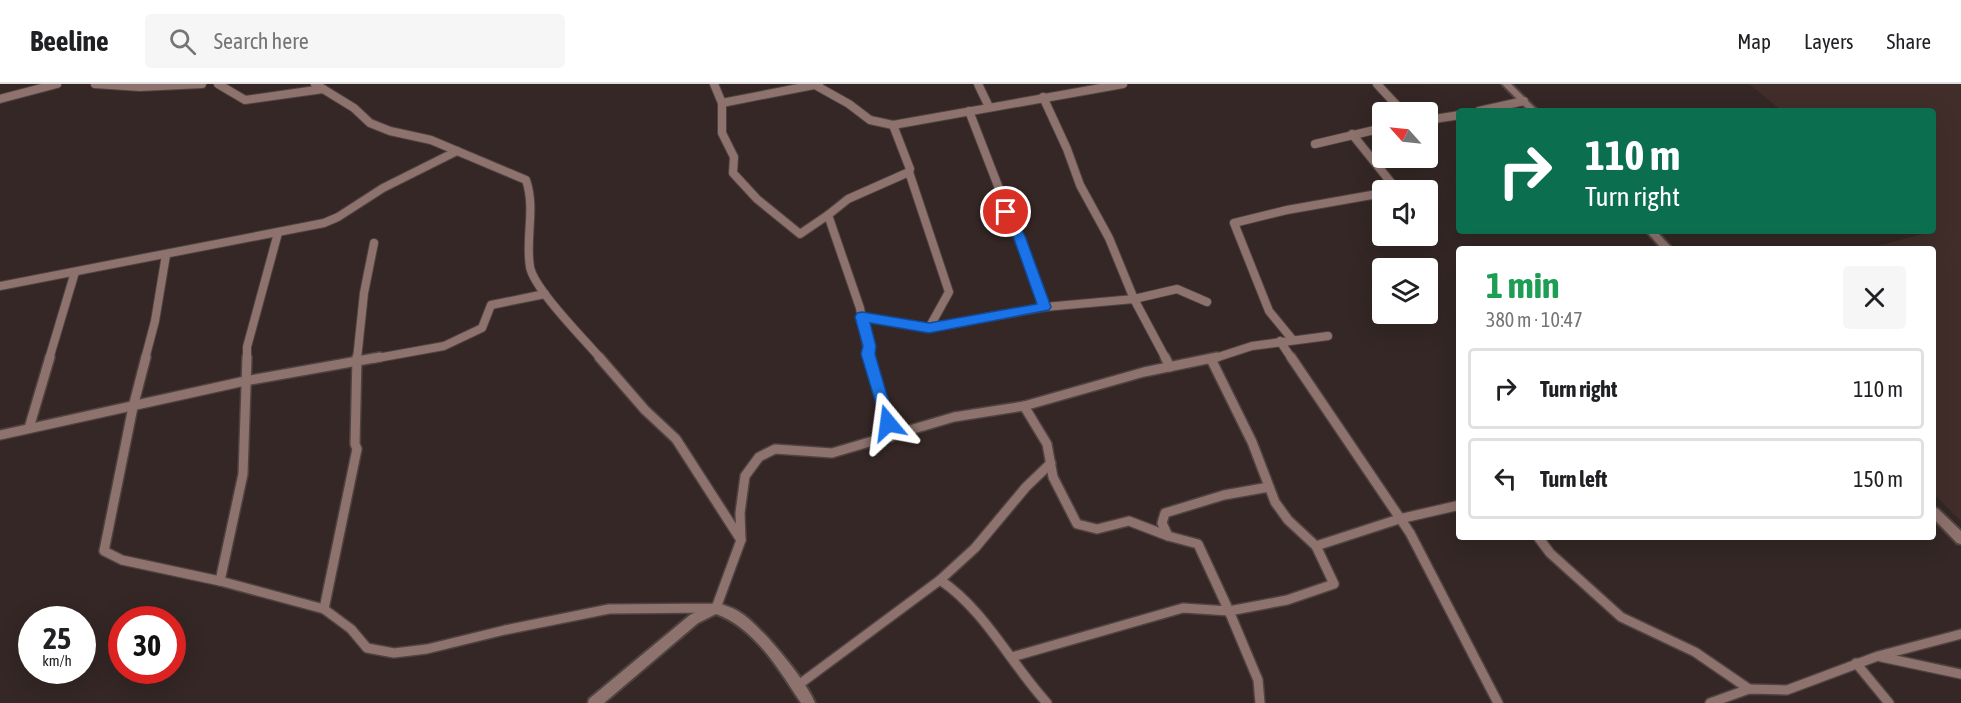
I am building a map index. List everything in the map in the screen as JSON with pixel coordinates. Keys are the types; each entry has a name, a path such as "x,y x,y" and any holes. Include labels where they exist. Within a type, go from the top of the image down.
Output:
{"street":[{"path":"0,99 57,84"},
{"path":"94,84 140,87 202,84"},
{"path":"218,84 245,100 323,89"},
{"path":"315,84 354,108 370,123 390,131 431,140 526,180 531,194 530,270 544,294 645,410 676,439 741,540"},
{"path":"714,84 722,103 722,133 734,157 733,173 756,200 800,234 848,199 909,172"},
{"path":"978,84 989,107"},
{"path":"722,103 818,85 870,120 893,125 1123,84"},
{"path":"1377,84 1394,102"},
{"path":"1506,84 1531,108"},
{"path":"1043,97 1067,149 1080,185 1109,238 1134,299 1170,366"},
{"path":"1492,108 1524,101"},
{"path":"969,111 1006,212 1019,236 1045,307"},
{"path":"1438,118 1456,116"},
{"path":"893,125 910,169 909,172 949,292 929,328"},
{"path":"1315,144 1372,130"},
{"path":"1352,134 1390,180"},
{"path":"0,286 324,223 338,217 383,188 457,151"},
{"path":"1292,339 1269,310 1234,223 1287,210 1372,195"},
{"path":"828,215 862,317 870,346 868,354 891,436"},
{"path":"220,581 243,474 247,348 278,233"},
{"path":"1654,234 1665,246"},
{"path":"324,609 357,449 355,444 356,362 364,284 374,243"},
{"path":"166,255 155,321 134,407 104,551 110,556 220,581 324,609 351,629 367,648 394,653 427,649 504,630 609,609 716,608 735,615 748,626 809,703"},
{"path":"29,428 75,272"},
{"path":"862,317 929,328 1045,307 1134,299 1177,289 1207,302"},
{"path":"0,435 245,381 444,346 482,328 491,305 544,294"},
{"path":"594,703 694,619 716,608 741,540 740,513 745,476 759,457 775,449 832,453 954,417 1024,406 1076,390 1170,366 1211,359 1252,346 1328,336"},
{"path":"1280,341 1422,554 1452,619 1498,703"},
{"path":"1012,657 1183,608 1229,610 1287,600 1334,584 1316,546 1282,512 1269,487 1251,440 1211,359"},
{"path":"1024,406 1047,444 1053,477 1077,524 1097,530 1129,521 1168,536 1198,544 1258,680 1260,703"},
{"path":"797,686 940,580 975,548 1026,487 1050,463"},
{"path":"1168,536 1162,523 1166,513 1224,495 1269,487"},
{"path":"1316,546 1379,528 1399,519 1456,506"},
{"path":"1936,514 1961,539"},
{"path":"1540,540 1550,554 1621,617 1695,652 1749,689"},
{"path":"940,580 955,590 1012,657 1026,680 1047,703"},
{"path":"1710,703 1749,689 1787,690 1856,663 1961,634"},
{"path":"1878,656 1961,674"},
{"path":"1856,663 1889,703"}],"shaded area":[{"path":"1749,84 1961,84 1961,521 1936,496 1936,246 1877,246 1923,234 1936,234 1936,108 1778,108"}],"route":[{"path":"888,423 868,354 870,346 862,317 929,328 1045,307 1019,236 1006,212"}]}
